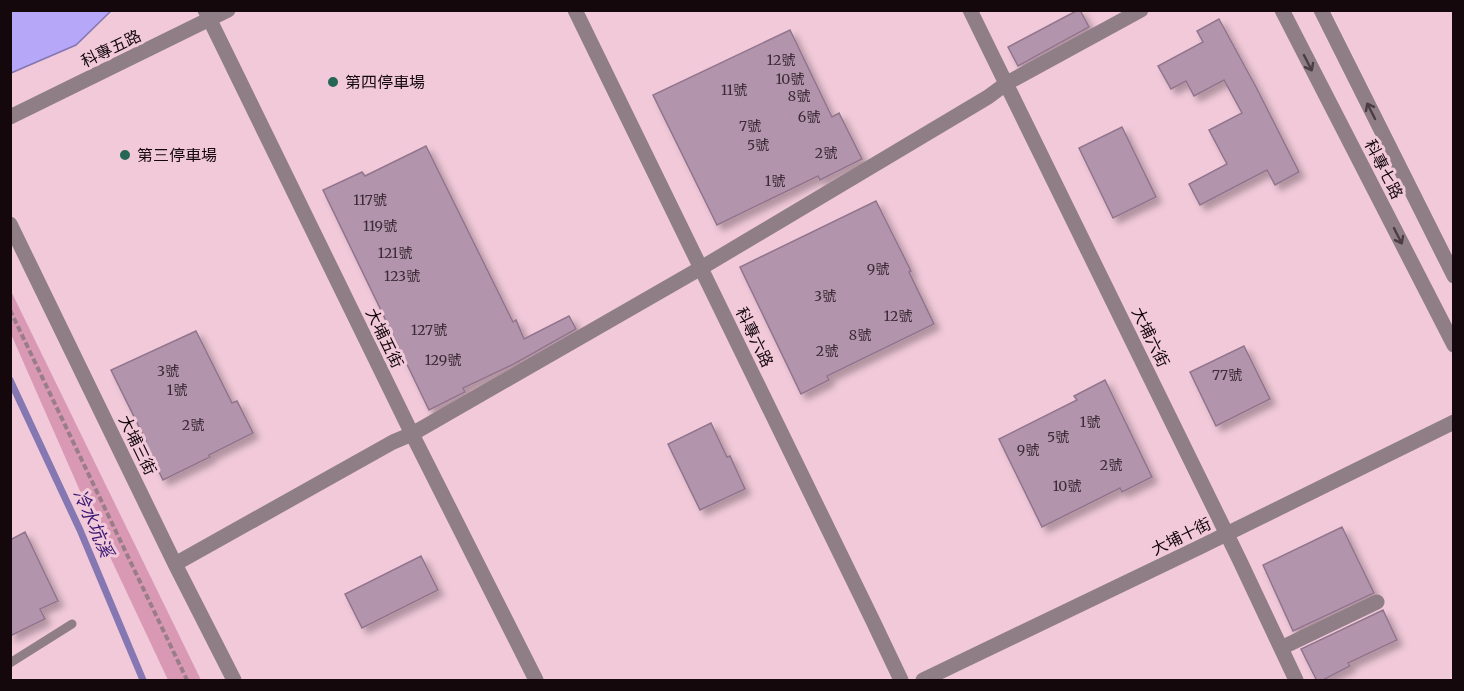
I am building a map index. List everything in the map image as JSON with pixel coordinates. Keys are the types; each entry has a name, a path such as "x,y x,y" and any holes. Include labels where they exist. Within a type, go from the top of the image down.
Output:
{"street":[{"name":"科專五路","path":"10,117 207,15 228,10"},
{"name":"科專六路","path":"575,10 901,681"},
{"name":"大埔六街","path":"970,10 1227,534 1296,681"},
{"path":"175,564 412,434 701,268 988,97 1007,83 1141,10"},
{"name":"科專七路","path":"1282,10 1454,345"},
{"name":"科專七路","path":"1321,10 1454,276"},
{"name":"大埔五街","path":"207,15 536,681"},
{"name":"大埔三街","path":"10,224 234,681"},
{"name":"大埔十街","path":"923,681 1454,422"},
{"path":"1281,648 1377,602"}],"lane":[{"path":"10,663 72,624"}],"path":[{"path":"10,310 187,681"}],"shaded area":[{"path":"11,10 111,11 76,45 11,73"},
{"path":"10,291 201,680 168,680 95,525 11,334"}],"building":[{"path":"1078,10 1089,27 1018,66 1008,47"},
{"path":"1219,19 1299,172 1275,185 1267,170 1200,205 1189,184 1227,164 1209,130 1242,113 1224,80 1194,96 1186,81 1171,89 1158,66 1203,42 1197,31"},
{"path":"790,30 832,117 839,113 862,159 820,180 818,176 717,225 653,95"},
{"path":"1122,127 1156,197 1113,218 1079,148"},
{"path":"426,146 513,322 516,320 524,339 569,316 576,329 514,364 463,388 465,392 429,410 323,190 362,172 365,176"},
{"path":"876,201 911,271 909,272 934,324 827,376 829,380 801,394 740,267"},
{"path":"196,331 232,403 237,401 253,433 163,480 111,370"},
{"path":"1244,346 1270,399 1216,426 1190,372"},
{"path":"1105,380 1152,477 1122,492 1120,488 1042,527 999,439 1077,400 1074,396"},
{"path":"711,423 745,489 700,510 668,444"},
{"path":"1342,527 1374,593 1293,631 1263,565"},
{"path":"25,532 58,601 40,609 45,619 10,636 10,540"},
{"path":"421,556 438,590 362,628 345,594"},
{"path":"1383,610 1397,640 1348,663 1350,666 1317,681 1301,649"}],"waterway":[{"name":"冷水坑溪","path":"10,380 80,530 143,680"}],"place":[{"name":"第四停車場","path":"333,82"},
{"name":"第三停車場","path":"125,155"}]}
